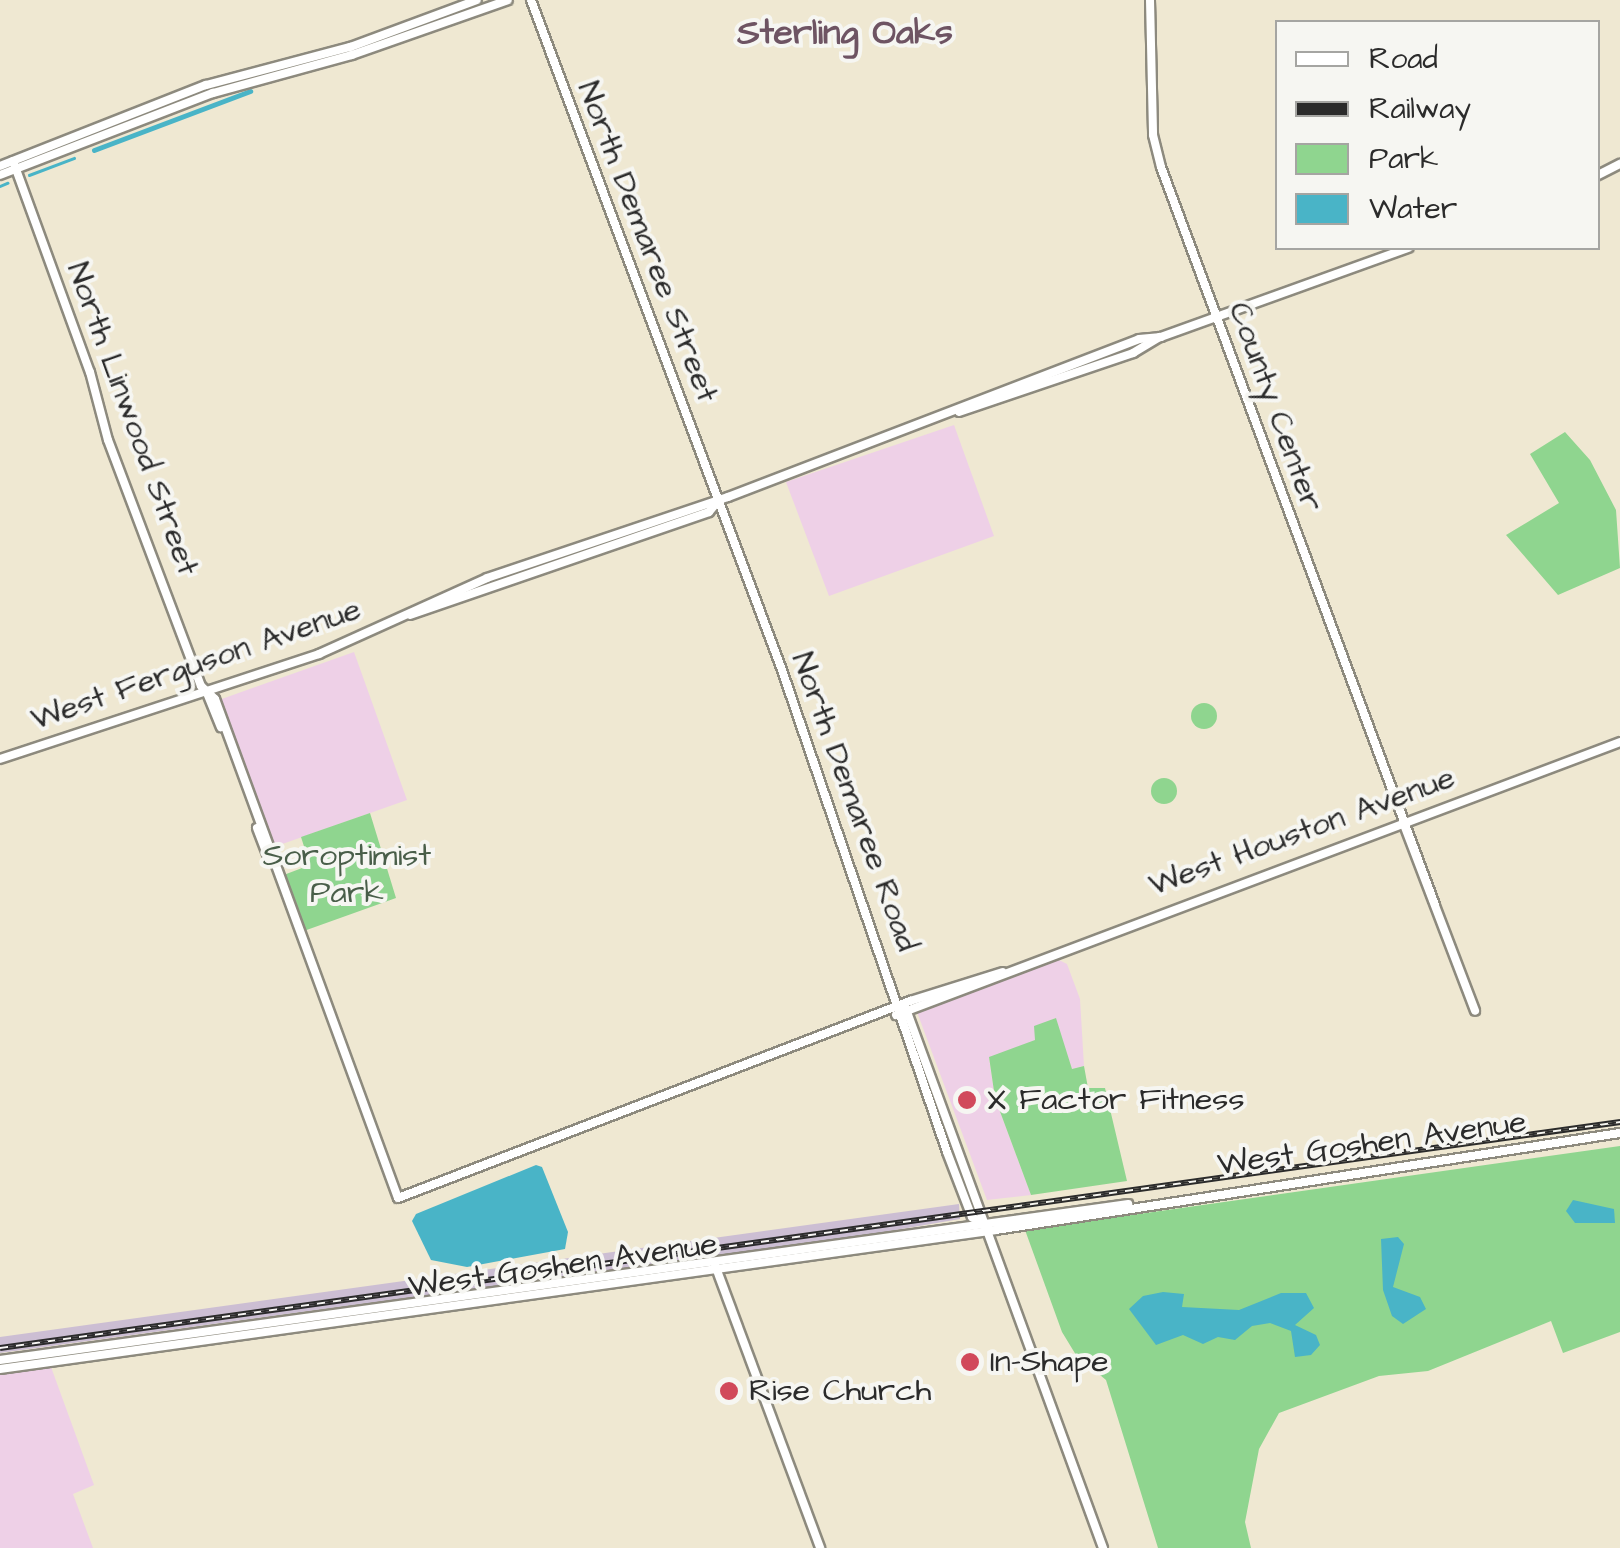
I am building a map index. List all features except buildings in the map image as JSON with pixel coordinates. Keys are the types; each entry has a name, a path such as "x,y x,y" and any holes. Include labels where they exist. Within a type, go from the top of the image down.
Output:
{"main road":[{"path":"0,175 14,165 206,85 324,60 477,0"},
{"path":"0,166 14,165 508,0"},
{"name":"North Demaree Street","path":"531,0 718,500"},
{"name":"County Center","path":"1150,0 1156,148 1475,1011"},
{"name":"North Linwood Street","path":"14,165 93,380 108,440 398,1198"},
{"name":"West Ferguson Avenue","path":"0,760 207,693 408,615 487,578 718,500 954,413 1139,339 1160,337 1403,250"},
{"name":"North Demaree Road","path":"718,500 901,1007 936,1121 972,1218 982,1227"},
{"name":"West Houston Avenue","path":"398,1198 901,1007 1620,742"},
{"path":"901,1007 950,1126 982,1227 1102,1548"},
{"path":"923,1080 950,1126"},
{"name":"West Goshen Avenue","path":"0,1364 499,1300 1620,1133"},
{"path":"715,1265 820,1548"},
{"name":"West Goshen Avenue","path":"0,1364 34,1355 552,1283 715,1265"},
{"path":"499,1300 552,1283"}],"shaded area":[{"path":"954,425 994,536 829,596 786,482"},
{"path":"354,652 407,800 271,848 219,700"},
{"path":"1059,960 1067,964 1080,999 1084,1066 1072,1069 1055,1018 1036,1031 1036,1040 989,1058 995,1098 1031,1195 987,1200 917,1012"},
{"path":"959,1204 960,1219 849,1238 0,1353 0,1337"},
{"path":"51,1367 94,1485 73,1494 93,1548 0,1548 0,1375"}],"green space":[{"path":"1565,432 1590,460 1616,510 1620,568 1558,595 1506,535 1559,503 1530,454"},
{"path":"1204,703 1213,707 1217,716 1213,725 1204,729 1195,725 1191,716 1195,707"},
{"path":"1164,778 1173,782 1177,791 1173,800 1164,804 1155,800 1151,791 1155,782"},
{"name":"Soroptimist Park","path":"370,813 396,898 301,932 281,876 310,865 301,837"},
{"path":"1056,1018 1072,1069 1084,1066 1088,1088 1105,1088 1127,1181 1031,1195 995,1098 989,1057 1035,1040 1034,1026"},
{"path":"1620,1146 1620,1332 1563,1353 1551,1321 1428,1371 1379,1376 1279,1413 1259,1449 1245,1522 1251,1548 1158,1548 1106,1380 1076,1355 1062,1332 1025,1230"}],"water":[{"path":"536,1165 542,1167 568,1232 565,1249 467,1267 431,1260 412,1221 416,1214"},
{"path":"1573,1200 1614,1209 1615,1223 1575,1223 1566,1211"},
{"path":"1398,1237 1404,1244 1393,1287 1420,1297 1426,1309 1403,1324 1392,1316 1383,1290 1381,1239"},
{"path":"1163,1292 1184,1294 1182,1307 1239,1310 1281,1293 1306,1293 1314,1308 1295,1325 1316,1335 1320,1345 1311,1355 1295,1357 1291,1331 1270,1323 1252,1326 1235,1340 1218,1337 1203,1344 1183,1335 1156,1345 1129,1309 1143,1296"}],"waterway":[{"path":"94,150 250,91"},
{"path":"29,175 74,158"},
{"path":"0,186 7,183"}],"railway":[{"path":"0,1348 1620,1122"}],"place":[{"name":"X Factor Fitness","path":"967,1100"},
{"name":"In-Shape","path":"970,1362"},
{"name":"Rise Church","path":"729,1391"}],"district":[{"name":"Sterling Oaks","path":"845,33"}]}
